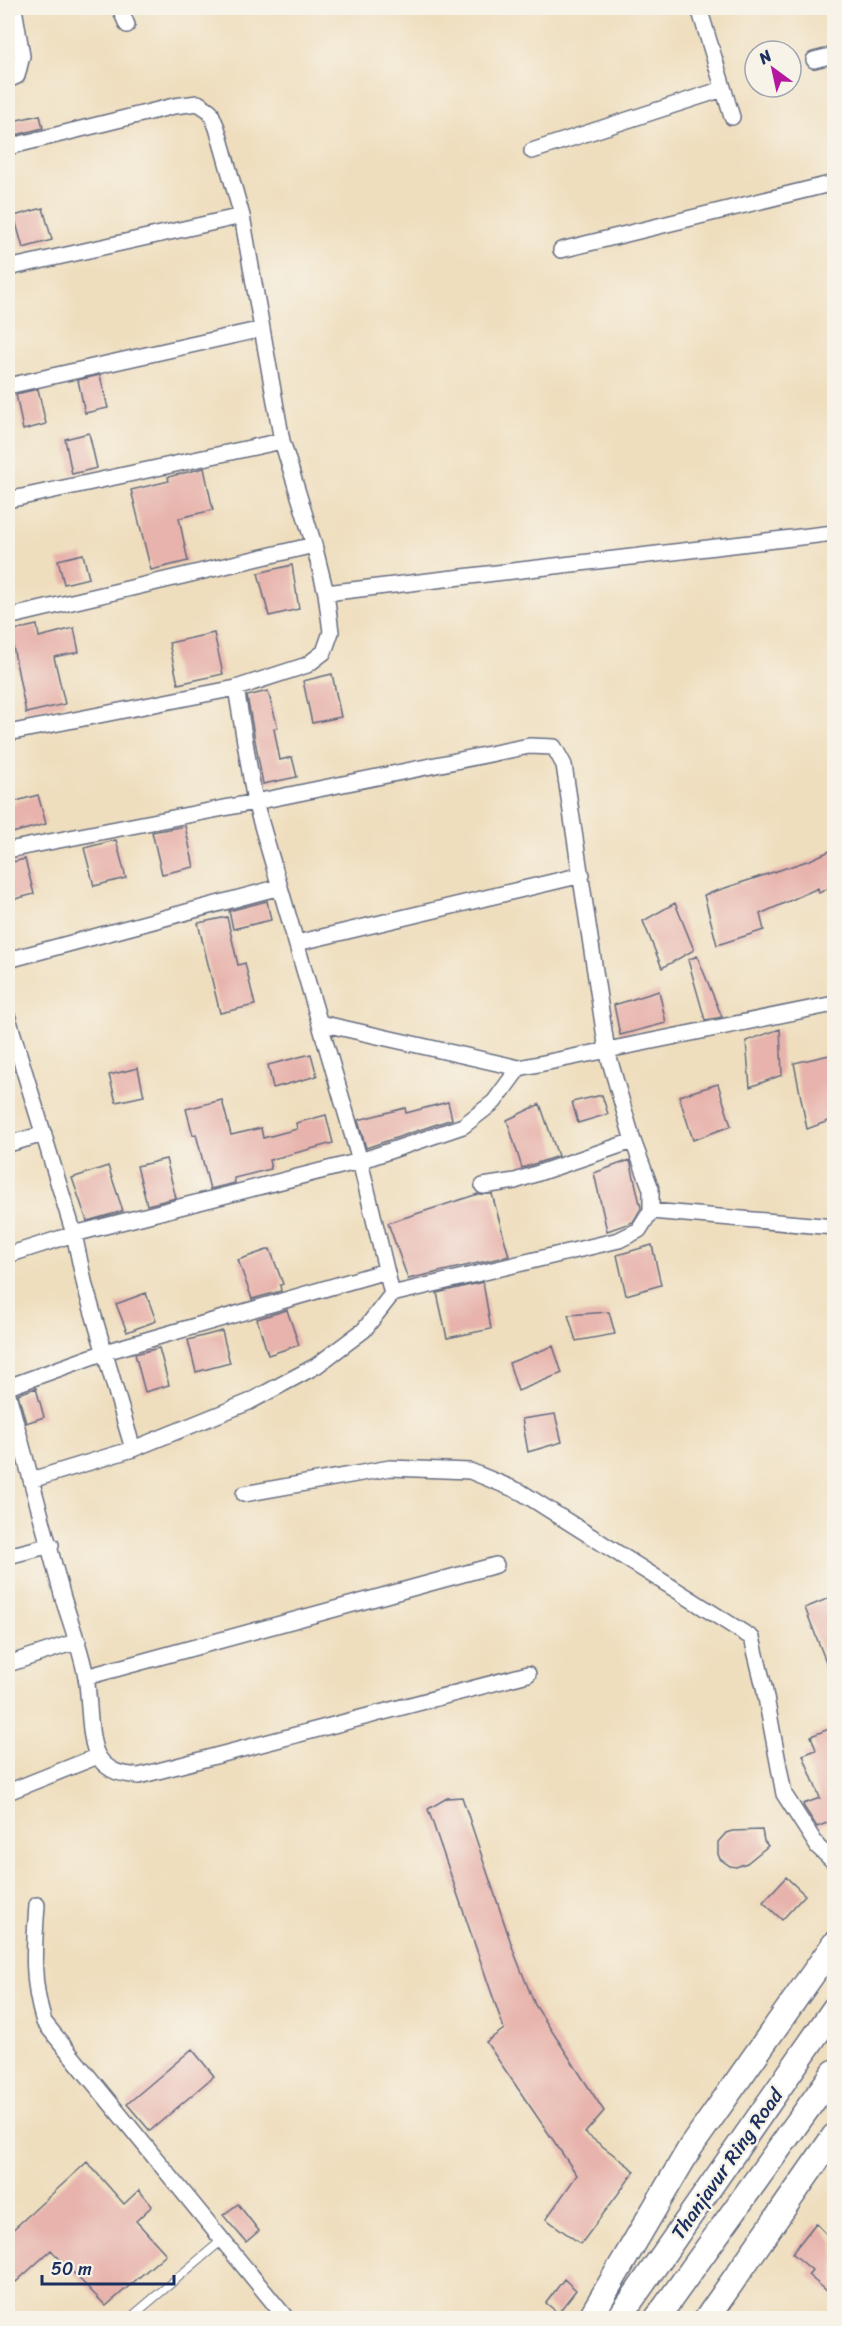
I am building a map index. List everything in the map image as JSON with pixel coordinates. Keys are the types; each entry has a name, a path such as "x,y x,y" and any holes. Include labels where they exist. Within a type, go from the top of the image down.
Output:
{"highway":[{"path":"590,2319 690,2148 834,1944"},
{"name":"Thanjavur Ring Road","path":"619,2319 834,2009"},
{"name":"Thanjavur Ring Road","path":"657,2319 834,2072"},
{"path":"707,2319 834,2136"}],"street":[{"path":"8,80 17,76 22,56 14,8"},
{"path":"120,8 128,25"},
{"path":"699,8 732,117"},
{"path":"814,60 834,55"},
{"path":"532,151 723,89"},
{"path":"8,147 174,106 198,104 210,111 242,216 282,441 314,545 326,593 331,632 324,652 307,665 236,688 8,733"},
{"path":"561,250 834,183"},
{"path":"8,267 242,216"},
{"path":"8,386 262,329"},
{"path":"8,500 282,441"},
{"path":"326,593 834,533"},
{"path":"8,617 314,545"},
{"path":"236,688 255,802 360,1161 392,1294"},
{"path":"8,850 530,746 554,747 564,765 607,1051 633,1141 651,1189 651,1211 639,1230 620,1240 392,1294 364,1330 316,1366 249,1402 133,1449 31,1480"},
{"path":"297,943 582,875"},
{"path":"8,960 280,887"},
{"path":"320,1023 519,1068 834,1004"},
{"path":"8,1021 74,1234 85,1286 133,1449"},
{"path":"8,1255 74,1234 360,1161 463,1126 494,1102 519,1068"},
{"path":"8,1144 44,1134"},
{"path":"483,1186 515,1181 633,1141"},
{"path":"651,1211 834,1227"},
{"path":"8,1387 105,1352 386,1271"},
{"path":"8,1394 64,1599 78,1641 98,1756 109,1769 120,1774 139,1776 528,1674"},
{"path":"244,1494 390,1468 470,1471 521,1492 752,1638 764,1687 784,1794 818,1847 834,1862"},
{"path":"8,1556 51,1545"},
{"path":"86,1677 496,1565"},
{"path":"8,1664 78,1641"},
{"path":"8,1792 98,1756"},
{"path":"37,1905 33,1962 36,1997 44,2022 286,2319"}],"lane":[{"path":"130,2319 221,2241"}],"building":[{"path":"40,115 43,128 8,137 8,122"},
{"path":"43,208 52,240 23,248 14,216"},
{"path":"100,375 108,408 85,413 78,380"},
{"path":"38,389 46,424 23,430 16,394"},
{"path":"89,433 97,468 72,474 65,439"},
{"path":"204,468 213,510 179,518 188,561 151,570 131,490 169,481 168,477"},
{"path":"83,554 89,578 64,584 58,560"},
{"path":"292,565 299,609 269,616 258,573"},
{"path":"37,625 39,637 74,628 79,652 54,657 65,704 26,713 10,631"},
{"path":"214,633 223,674 178,684 169,643"},
{"path":"332,674 341,717 312,723 303,681"},
{"path":"268,691 278,728 274,729 280,760 292,757 297,777 263,784 247,696"},
{"path":"38,795 46,824 8,834 8,805"},
{"path":"185,826 194,867 162,874 152,832"},
{"path":"116,840 126,878 94,886 84,848"},
{"path":"834,849 834,886 819,893 818,888 760,914 764,930 717,945 704,895 810,860"},
{"path":"25,859 34,894 8,901 8,863"},
{"path":"267,901 271,920 233,929 229,911"},
{"path":"675,903 694,950 662,968 643,921"},
{"path":"227,917 238,965 245,963 255,1005 220,1013 198,923"},
{"path":"697,956 722,1017 705,1020 688,960"},
{"path":"659,991 666,1023 620,1035 614,1005"},
{"path":"780,1029 782,1075 750,1087 746,1041"},
{"path":"311,1054 317,1076 273,1088 268,1065"},
{"path":"834,1054 834,1119 807,1129 794,1063"},
{"path":"138,1068 144,1096 116,1102 109,1075"},
{"path":"718,1084 731,1126 693,1140 679,1096"},
{"path":"602,1095 608,1114 578,1123 572,1102"},
{"path":"222,1100 231,1135 261,1128 263,1138 297,1129 296,1123 326,1115 333,1143 269,1160 271,1169 234,1178 235,1183 210,1189 196,1134 193,1135 186,1109"},
{"path":"448,1102 452,1119 366,1148 358,1120 405,1108 406,1113"},
{"path":"540,1104 558,1156 522,1168 507,1120"},
{"path":"166,1159 176,1198 147,1205 137,1166"},
{"path":"630,1160 641,1208 633,1222 607,1231 594,1173"},
{"path":"108,1166 123,1211 87,1221 72,1178"},
{"path":"478,1194 492,1194 509,1256 408,1279 388,1223"},
{"path":"652,1245 661,1285 626,1295 617,1255"},
{"path":"270,1249 283,1284 280,1285 281,1291 252,1299 238,1260"},
{"path":"483,1282 491,1329 447,1338 437,1293"},
{"path":"146,1293 156,1321 127,1332 116,1304"},
{"path":"287,1310 299,1345 268,1355 257,1319"},
{"path":"609,1312 615,1334 576,1341 568,1315"},
{"path":"222,1331 230,1363 196,1372 188,1340"},
{"path":"553,1346 562,1373 518,1391 509,1363"},
{"path":"159,1348 169,1385 145,1392 135,1354"},
{"path":"36,1388 44,1417 26,1423 18,1394"},
{"path":"555,1414 562,1442 528,1452 522,1419"},
{"path":"834,1596 834,1680 833,1680 805,1608"},
{"path":"834,1727 833,1833 829,1822 817,1827 804,1807 803,1804 820,1798 803,1755 816,1750 811,1736"},
{"path":"462,1797 515,1955 535,2005 604,2111 585,2133 635,2171 581,2244 546,2219 577,2175 486,2042 504,2029 428,1809 447,1798"},
{"path":"762,1830 764,1841 768,1846 747,1863 736,1867 720,1859 718,1842 726,1833"},
{"path":"786,1877 805,1895 782,1920 763,1902"},
{"path":"192,2049 214,2076 150,2131 127,2104"},
{"path":"87,2162 124,2204 139,2190 152,2206 136,2221 166,2254 106,2306 51,2250 16,2282 8,2272 8,2234"},
{"path":"238,2204 259,2231 246,2242 223,2215"},
{"path":"816,2223 834,2242 834,2297 808,2275 812,2270 792,2253"},
{"path":"564,2279 576,2290 558,2313 546,2303"}]}
